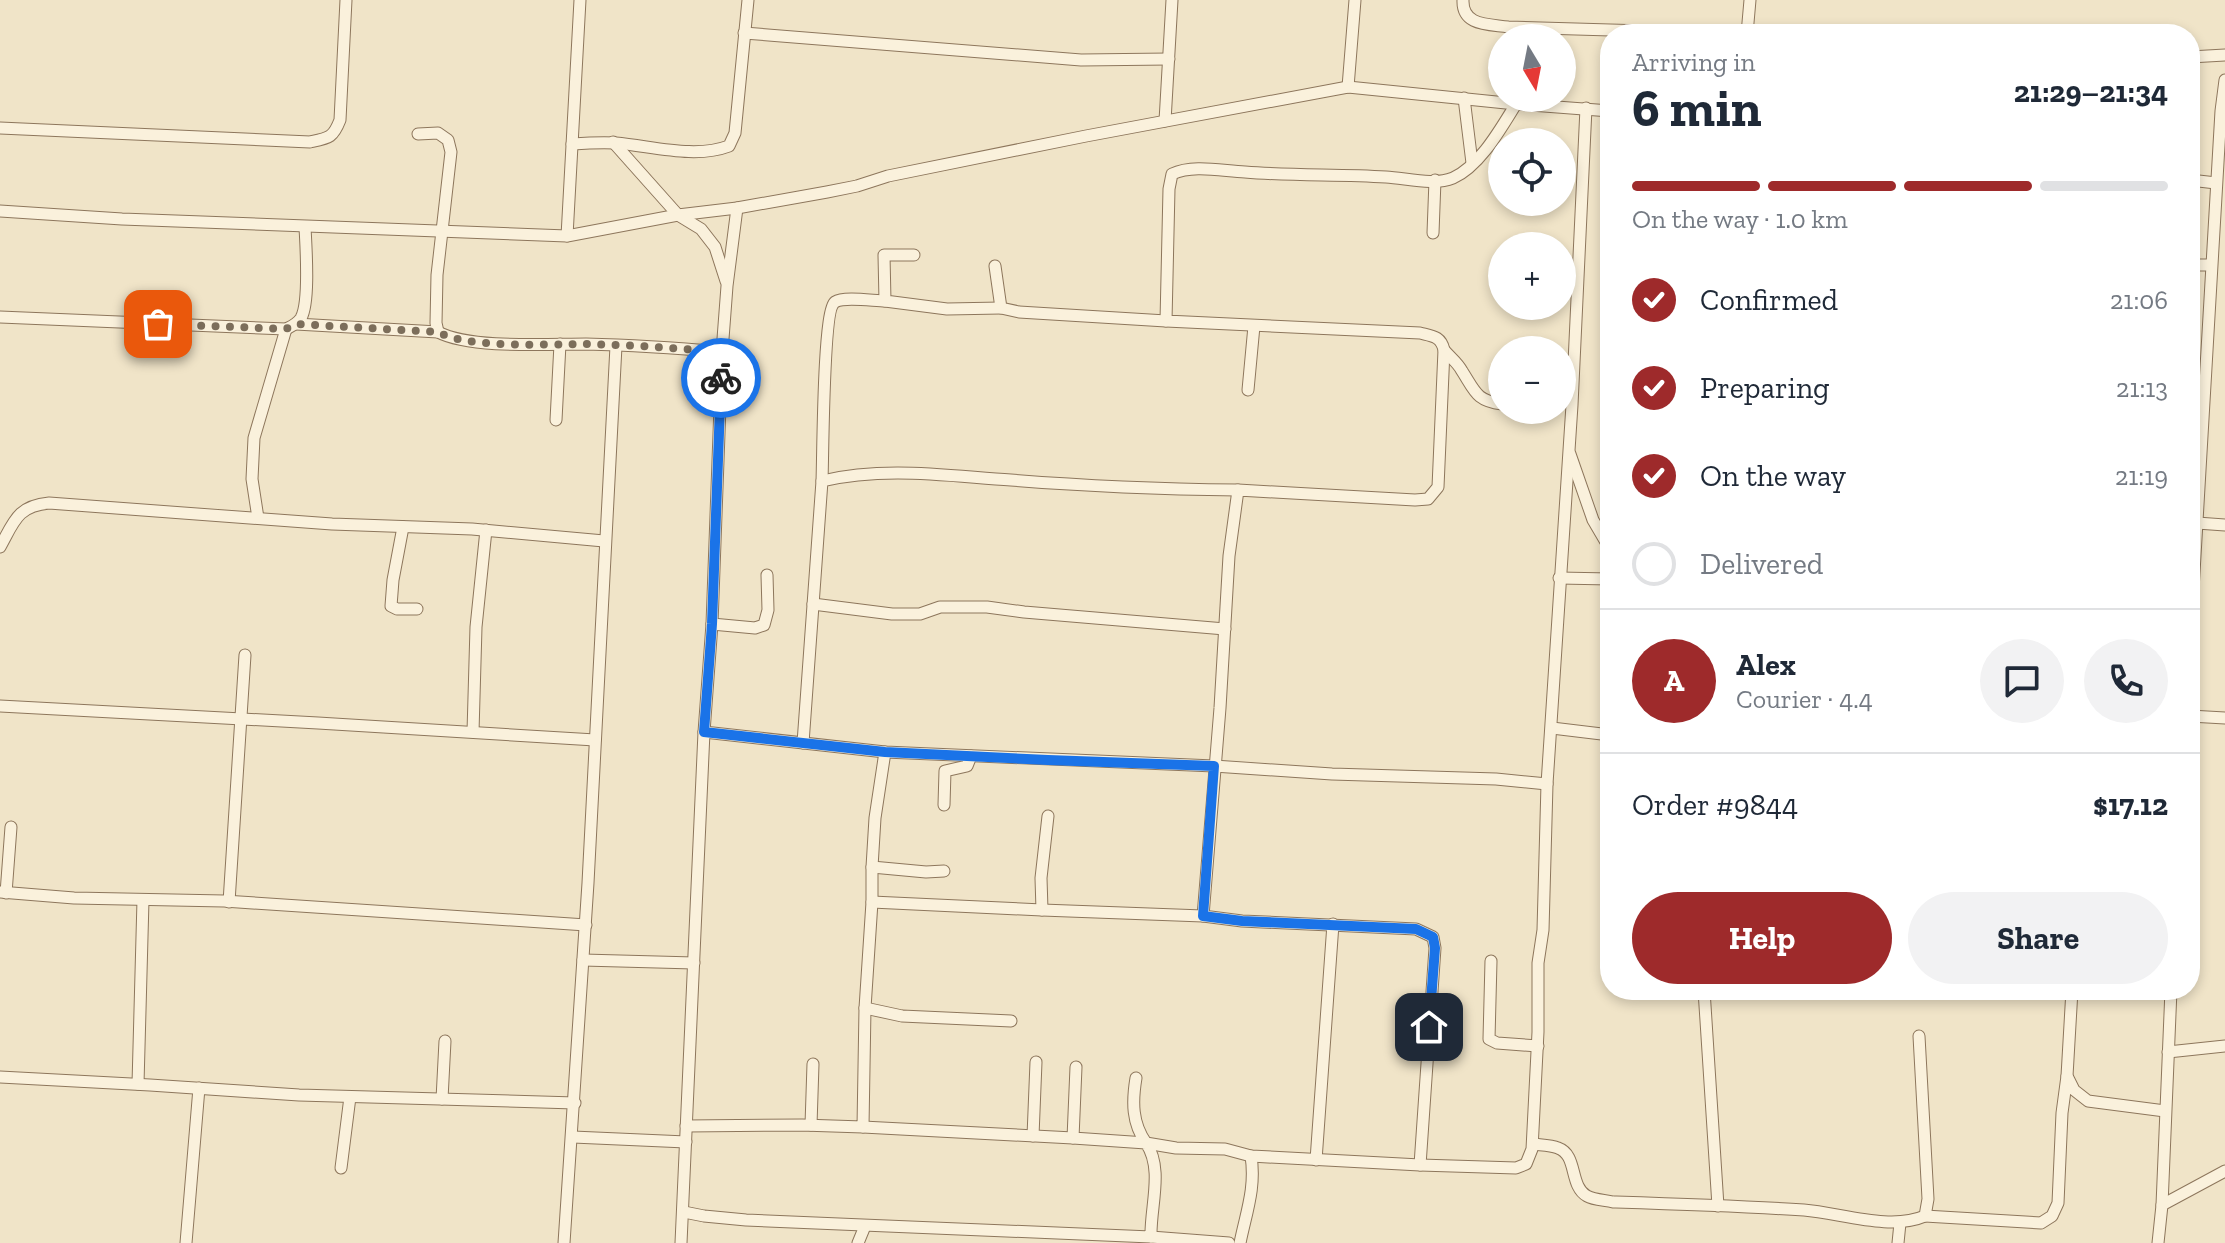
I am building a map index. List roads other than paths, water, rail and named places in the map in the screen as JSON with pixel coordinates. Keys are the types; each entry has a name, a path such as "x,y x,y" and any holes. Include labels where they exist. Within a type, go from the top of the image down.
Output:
{"street":[{"path":"0,128 310,142 329,138 336,132 340,120 346,0"},
{"path":"567,236 580,0"},
{"path":"572,144 613,142 717,151 729,146 735,133 748,0"},
{"path":"1165,121 1172,0"},
{"path":"1348,87 1355,0"},
{"path":"1463,0 1467,17 1476,22 1508,27 1600,30"},
{"path":"1749,24 1750,0"},
{"path":"744,33 1081,60 1169,59"},
{"path":"2200,56 2225,55"},
{"path":"2200,471 2216,183 2225,80"},
{"path":"0,211 122,219 567,236 857,186 903,173 1348,87 1488,101"},
{"path":"1464,98 1472,163"},
{"path":"1576,107 1600,110"},
{"path":"1571,336 1586,108"},
{"path":"1166,321 1172,174 1181,170 1209,170 1450,179 1466,170 1491,142 1511,112"},
{"path":"418,134 438,133 448,140 451,152 437,275 438,332"},
{"path":"613,142 678,215 701,229 715,247 727,286"},
{"path":"1433,233 1435,180"},
{"path":"2200,181 2216,183"},
{"path":"681,1243 704,732 712,624 722,352 737,208"},
{"path":"258,518 252,479 254,438 291,327 303,315 306,293 305,227"},
{"path":"885,301 884,255 914,255"},
{"path":"2200,264 2225,258"},
{"path":"995,266 1001,308"},
{"path":"803,743 822,481 826,358 832,305 843,299 885,301 947,309 1001,308 1019,312 1166,321 1420,333 1437,337 1443,344 1438,487 1428,499 1016,481 884,472 822,481"},
{"path":"0,317 438,332 446,337 486,343 722,352"},
{"path":"1248,390 1254,326"},
{"path":"556,420 560,344"},
{"path":"564,1243 586,925 616,346"},
{"path":"1444,350 1460,367 1473,390 1488,402"},
{"path":"686,1126 863,1127 1146,1143 1176,1148 1225,1149 1251,1156 1316,1160 1516,1168 1526,1164 1531,1157 1533,1144 1538,963 1543,930 1547,784 1569,449 1568,424"},
{"path":"1569,449 1600,532"},
{"path":"1203,916 1229,556 1238,490"},
{"path":"0,547 18,514 33,504 49,503 332,524 486,530 604,541"},
{"path":"2200,523 2225,525"},
{"path":"403,527 391,606 417,609"},
{"path":"473,732 476,627 486,530"},
{"path":"712,624 755,628 764,625 768,610 767,575"},
{"path":"1559,578 1600,579"},
{"path":"813,604 892,614 920,614 940,607 987,607 1225,629"},
{"path":"229,902 245,655"},
{"path":"0,706 595,740"},
{"path":"2200,717 2225,718"},
{"path":"1552,728 1600,734"},
{"path":"704,732 885,752 1496,779 1547,784"},
{"path":"863,1127 872,867 875,818 885,752"},
{"path":"944,805 945,771 967,766 971,756"},
{"path":"1042,910 1041,878 1048,816"},
{"path":"11,827 3,892 74,898 229,902 586,925"},
{"path":"872,867 944,871"},
{"path":"138,1084 143,900"},
{"path":"872,902 1203,916 1242,921 1416,929 1433,937 1435,948 1420,1165"},
{"path":"1316,1160 1333,924"},
{"path":"583,960 694,963"},
{"path":"1491,961 1489,1039 1497,1043 1538,1046"},
{"path":"1705,1000 1718,1206"},
{"path":"1533,1144 1560,1148 1567,1155 1579,1190 1589,1197 1613,1202 1807,1210 1900,1223 1925,1216 2041,1223 2052,1216 2058,1203 2071,1000"},
{"path":"2158,1243 2171,1000"},
{"path":"865,1008 902,1016 1011,1021"},
{"path":"1919,1036 1928,1196 1925,1216"},
{"path":"442,1099 445,1041"},
{"path":"2168,1052 2225,1046"},
{"path":"1033,1136 1036,1062"},
{"path":"811,1125 813,1064"},
{"path":"1073,1138 1076,1067"},
{"path":"2067,1076 2074,1090 2088,1101"},
{"path":"0,1077 299,1095 575,1103"},
{"path":"1136,1078 1133,1096 1135,1121 1138,1132 1153,1153 1154,1162 1151,1237"},
{"path":"186,1243 199,1088"},
{"path":"341,1168 350,1097"},
{"path":"2062,1117 2074,1106 2088,1101 2165,1111"},
{"path":"573,1137 686,1142"},
{"path":"1240,1243 1253,1188 1251,1156"},
{"path":"2162,1205 2225,1171"},
{"path":"684,1212 746,1220 1229,1243"},
{"path":"1898,1243 1900,1223"},
{"path":"858,1243 865,1226"}]}
